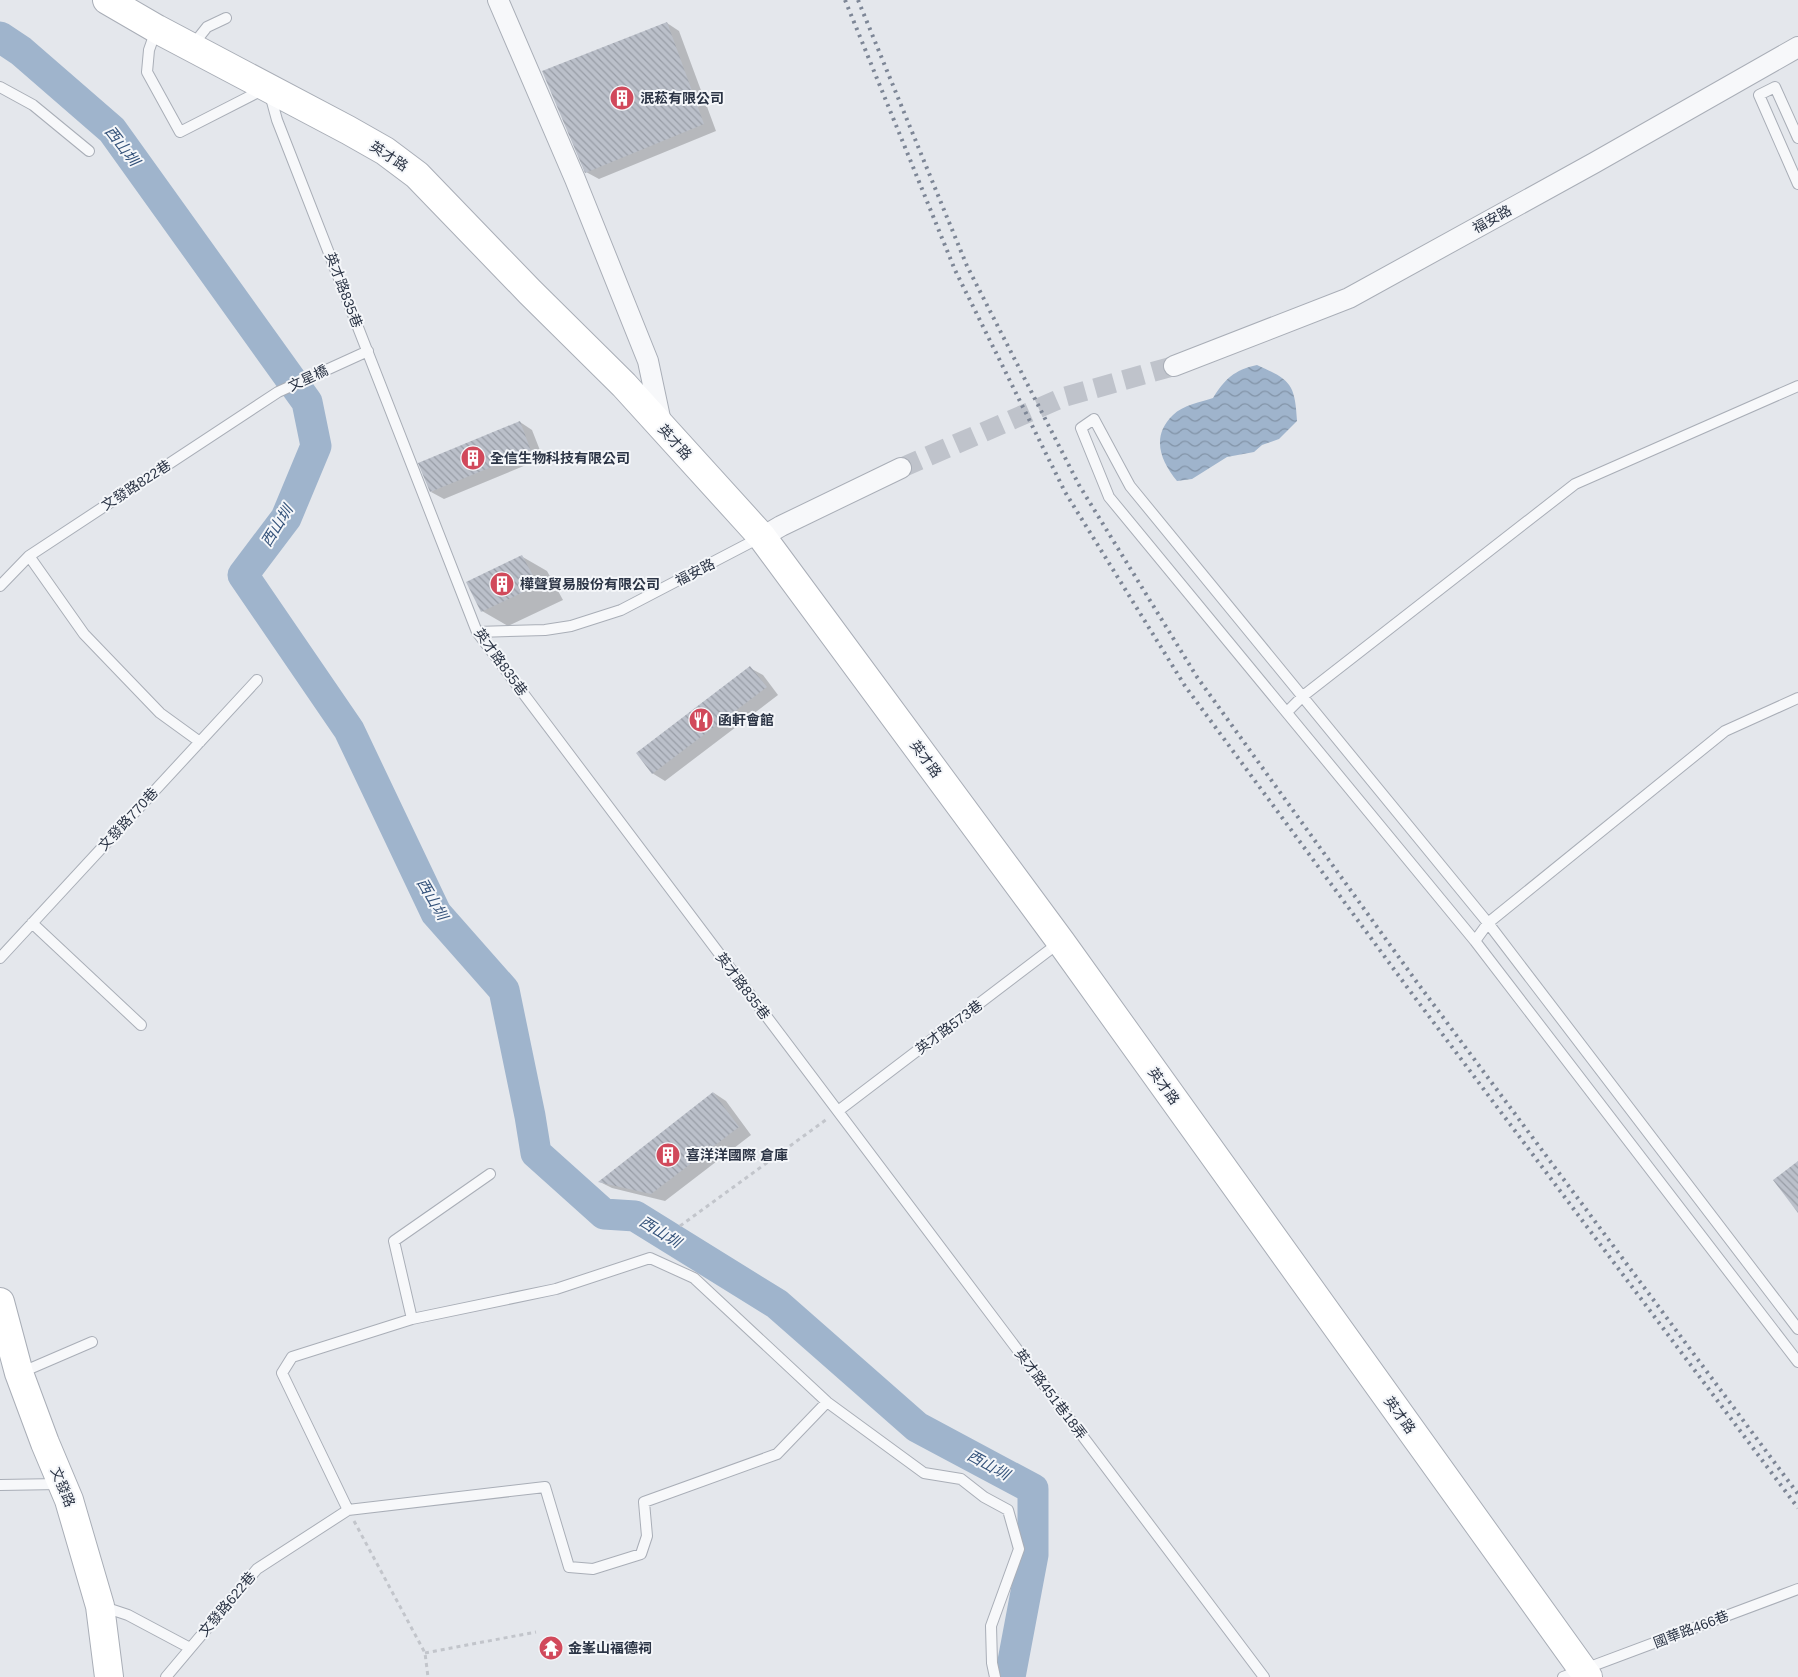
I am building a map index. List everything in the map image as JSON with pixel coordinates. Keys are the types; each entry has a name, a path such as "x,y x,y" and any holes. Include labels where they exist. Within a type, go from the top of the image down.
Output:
{"street":[{"name":"英才路","path":"107,0 157,29 384,151 417,175 530,292 624,385 762,537 1060,942 1579,1675"},
{"path":"498,0 575,179 648,361 663,429"},
{"name":"福安路","path":"1174,366 1349,298 1594,164 1798,47"},
{"name":"福安路","path":"762,537 900,468"},
{"name":"文發路","path":"0,1302 19,1373 69,1500 100,1606 109,1677"}],"lane":[{"path":"192,47 207,27 226,18"},
{"path":"157,29 149,50 148,72 180,132 268,87"},
{"path":"0,87 33,105 89,151"},
{"name":"英才路835巷","path":"268,87 277,120 477,632 838,1111"},
{"path":"1798,138 1775,88 1759,95 1798,184"},
{"name":"文星橋","path":"278,392 368,351"},
{"path":"1287,712 1303,696 1575,484 1798,386"},
{"name":"文發路822巷","path":"0,586 29,556 278,392"},
{"path":"1798,1329 1488,923 1130,486 1094,418 1081,428 1109,497 1474,941 1798,1362"},
{"name":"福安路","path":"477,632 545,630 571,626 621,610 762,537"},
{"path":"29,556 84,634 160,713 200,742"},
{"name":"文發路770巷","path":"0,958 257,680"},
{"path":"1474,941 1488,923 1725,731 1798,698"},
{"path":"32,923 140,1025"},
{"name":"英才路573巷","path":"838,1111 1060,942"},
{"name":"英才路451巷18弄","path":"838,1111 1264,1677"},
{"path":"412,1319 394,1241 490,1174"},
{"path":"827,1402 777,1454 644,1502 646,1536 641,1554 593,1569 569,1567 545,1487 348,1510 282,1373 292,1358 412,1319 556,1289 650,1258 694,1278 827,1402 924,1473 961,1479 984,1497 1008,1510 1019,1549 991,1626 992,1663 995,1677"},
{"path":"19,1373 92,1342"},
{"path":"0,1486 62,1484"},
{"name":"文發路622巷","path":"166,1677 257,1569 348,1510"},
{"name":"國華路466巷","path":"1579,1675 1798,1589"},
{"path":"100,1606 128,1614 190,1648"}],"path":[{"path":"680,1226 838,1111"},
{"path":"348,1510 425,1652 428,1677"},
{"path":"425,1652 536,1632"}],"water":[{"path":"1257,365 1284,379 1289,384 1295,398 1297,421 1279,439 1262,445 1254,452 1227,457 1192,479 1177,481 1166,465 1160,448 1162,431 1166,423 1182,409 1213,398 1231,376"}],"building":[{"name":"泯菘有限公司","path":"667,22 704,124 585,173 542,71"},
{"name":"全信生物科技有限公司","path":"520,421 531,451 430,492 418,463"},
{"name":"樺聲貿易股份有限公司","path":"522,555 538,585 481,612 466,582"},
{"name":"函軒會館","path":"750,666 767,687 652,774 636,753"},
{"name":"喜洋洋國際 倉庫","path":"713,1092 739,1127 651,1194 598,1182"},
{"path":"1798,1161 1798,1213 1773,1180"}],"waterway":[{"name":"西山圳","path":"0,37 21,51 112,130 307,402 316,446 286,518 243,575 349,730 436,913 504,990 536,1153 604,1214 635,1216 777,1304 917,1427 1033,1489 1033,1555 1010,1677"}],"tunnel":[{"path":"901,468 1064,397 1174,366"}],"railway":[{"path":"845,0 955,270 1065,492 1185,686 1407,987 1798,1508"},
{"path":"858,0 967,266 1079,485 1197,677 1416,981 1798,1494"}],"place":[{"name":"泯菘有限公司","path":"622,98"},
{"name":"全信生物科技有限公司","path":"473,458"},
{"name":"樺聲貿易股份有限公司","path":"502,584"},
{"name":"函軒會館","path":"701,720"},
{"name":"喜洋洋國際 倉庫","path":"668,1155"},
{"name":"金峯山福德祠","path":"551,1648"}]}
